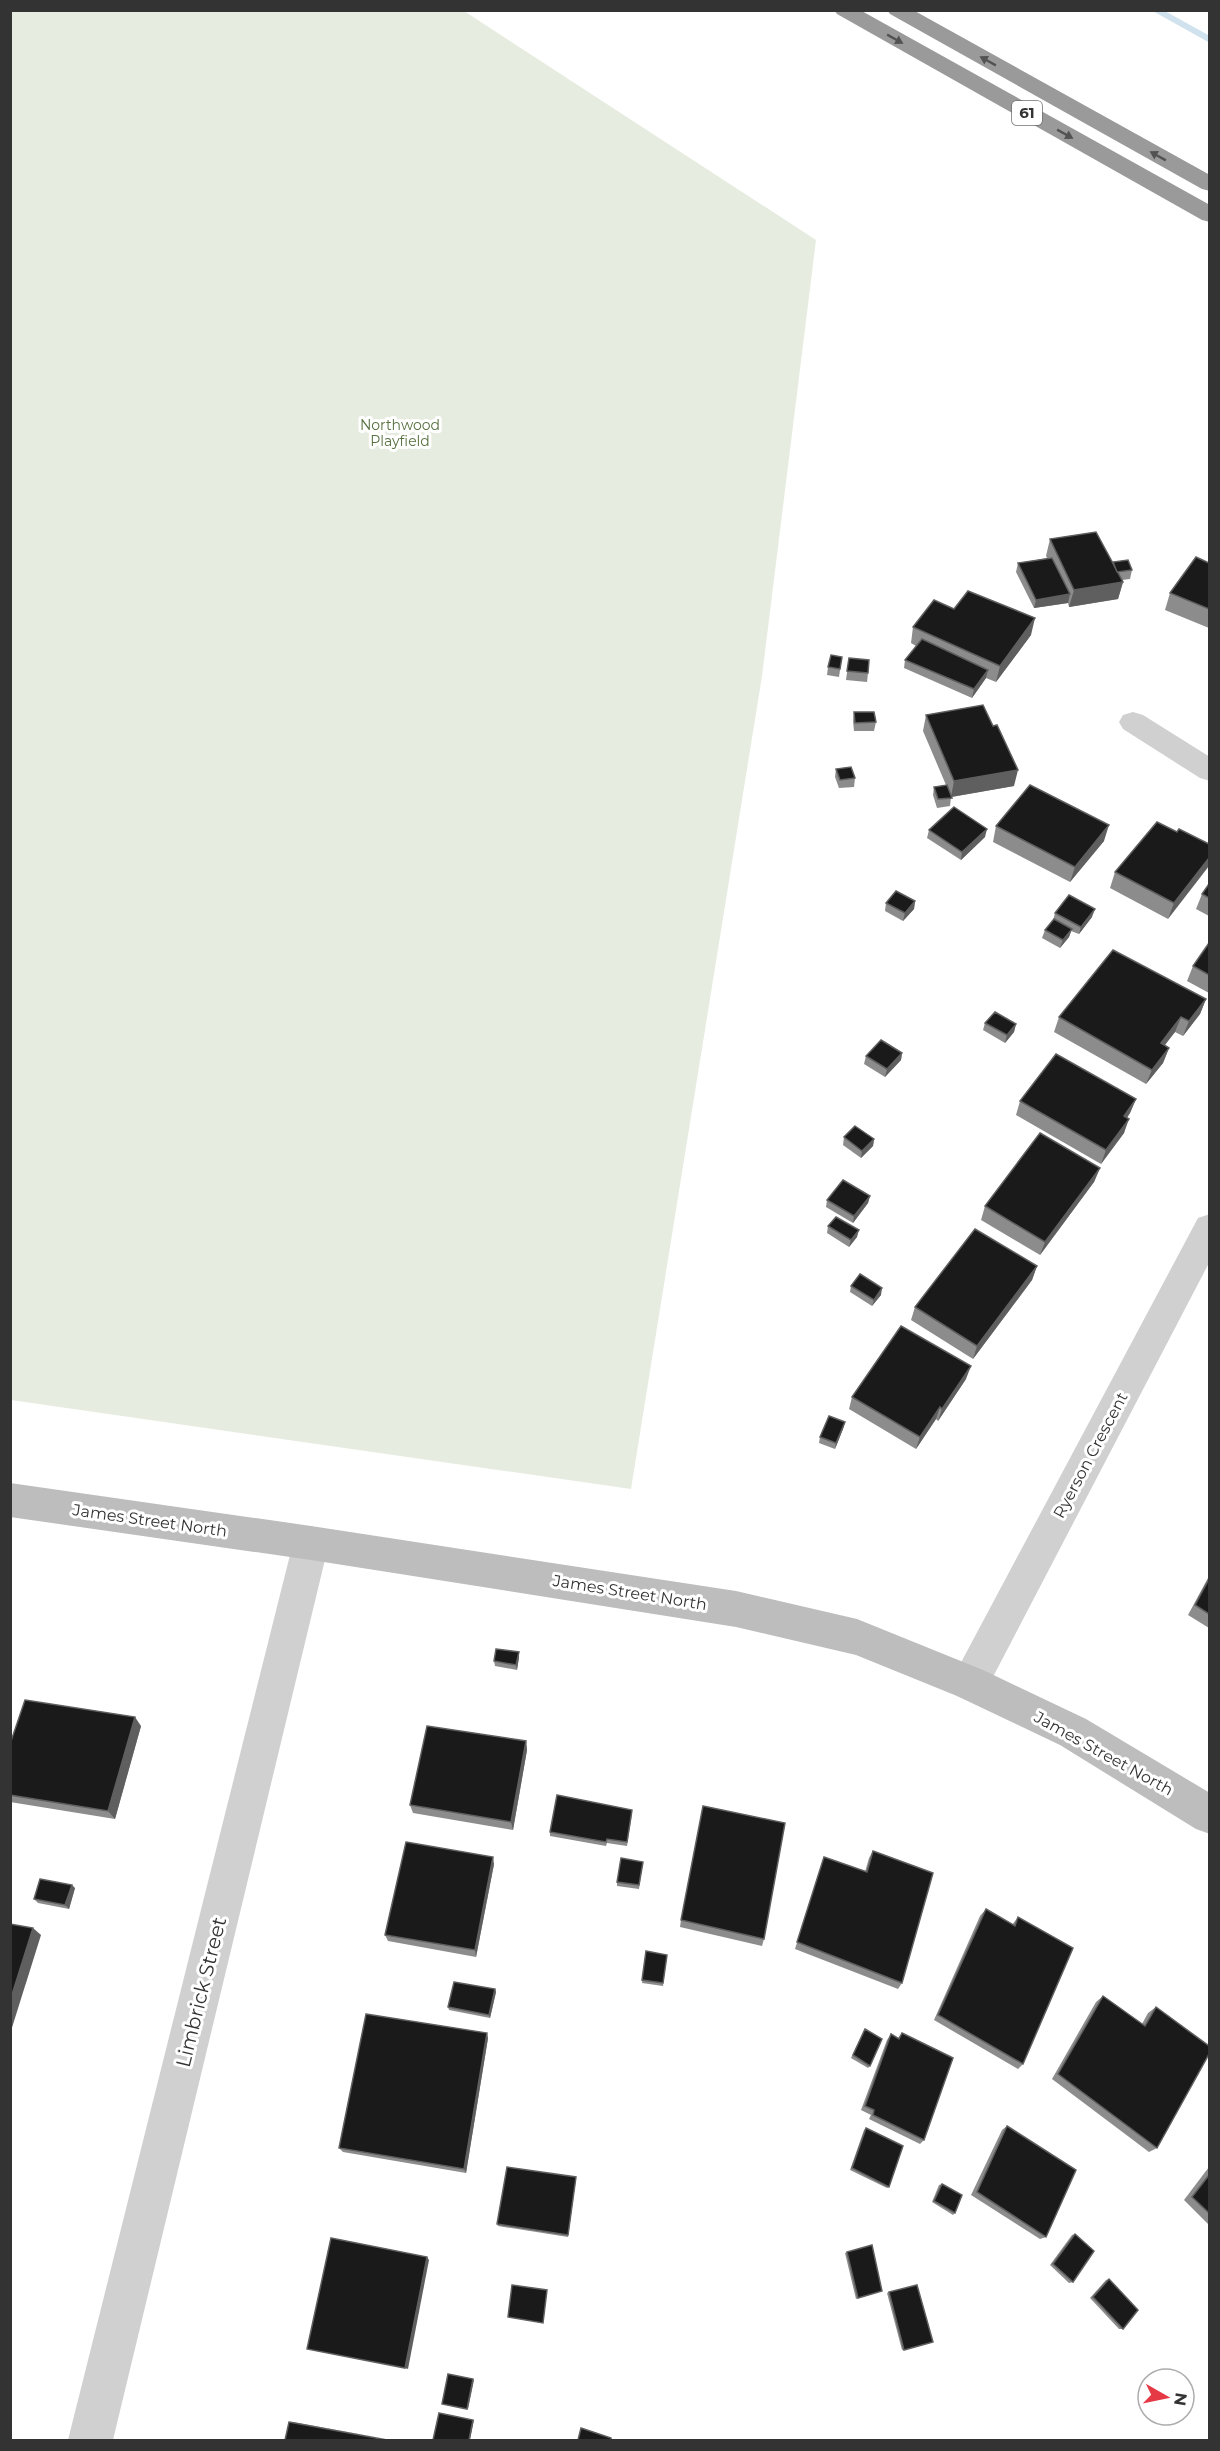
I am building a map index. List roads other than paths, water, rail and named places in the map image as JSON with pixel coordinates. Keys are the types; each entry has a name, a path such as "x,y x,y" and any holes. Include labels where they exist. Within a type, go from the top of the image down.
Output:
{"highway":[{"name":"61","path":"844,10 1209,215"},
{"name":"61","path":"897,10 1209,184"}],"street":[{"path":"1133,723 1209,771"},
{"name":"Ryerson Crescent","path":"970,1683 1209,1228"},
{"name":"James Street North","path":"10,1500 311,1543 736,1609 857,1638 970,1683 1073,1732 1209,1815"},
{"name":"Limbrick Street","path":"90,2440 311,1543"}],"waterway":[{"path":"1155,10 1210,40"}],"park label":[{"name":"Northwood Playfield","path":"400,433"}]}
